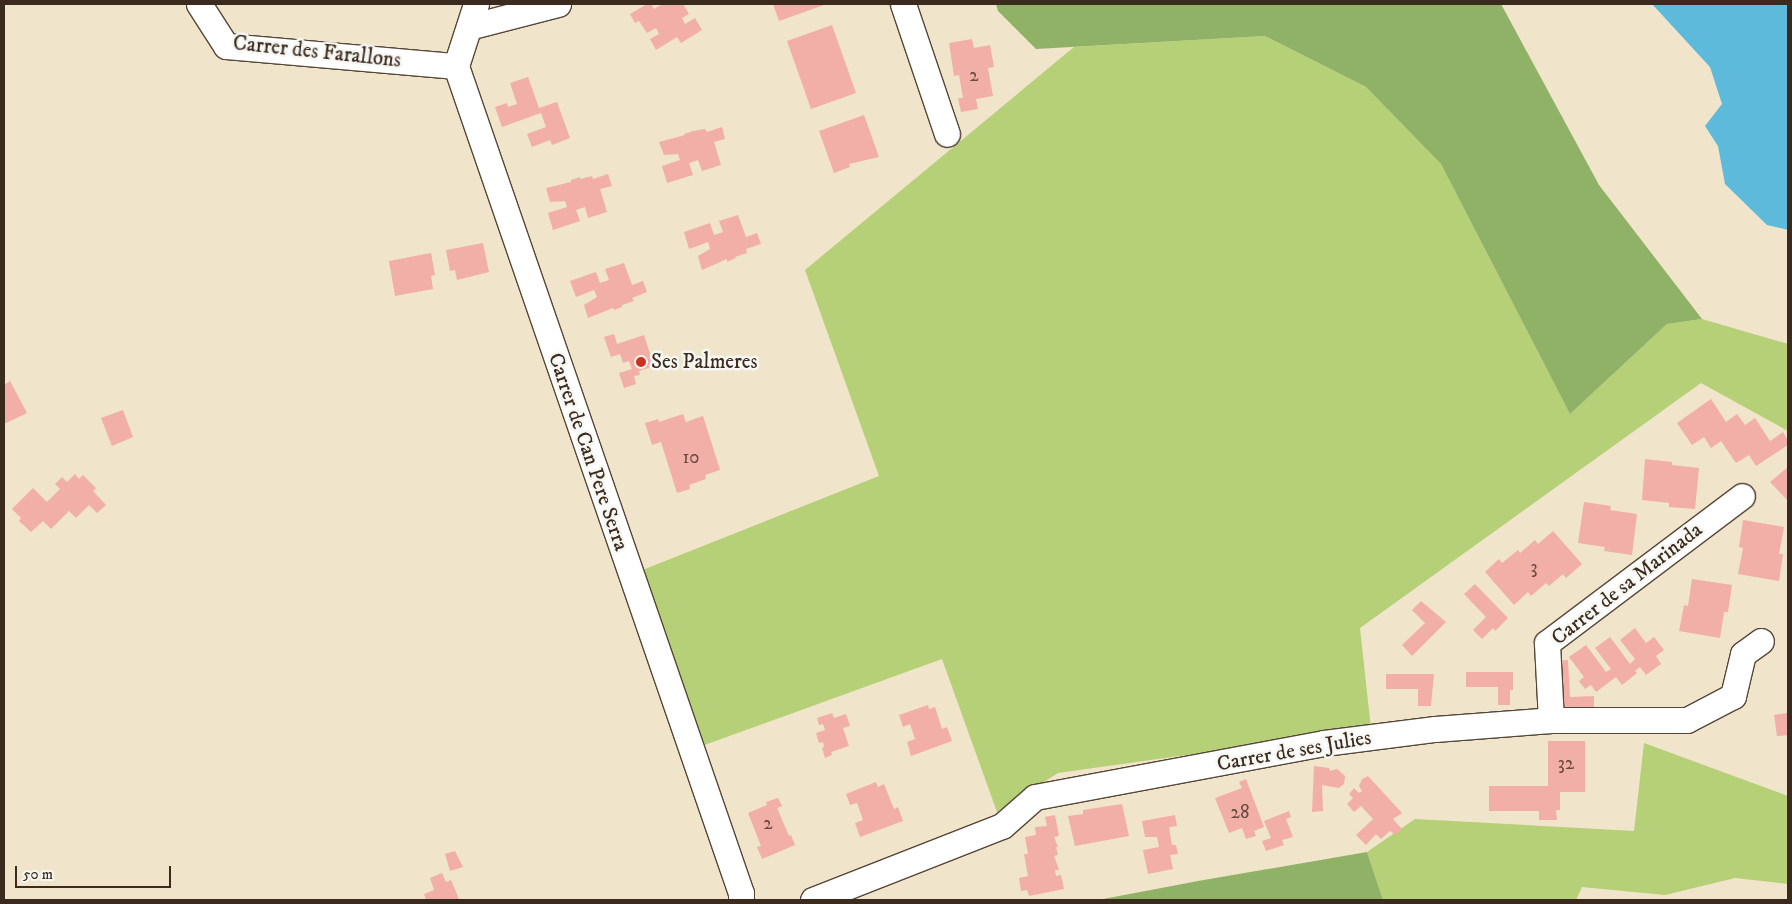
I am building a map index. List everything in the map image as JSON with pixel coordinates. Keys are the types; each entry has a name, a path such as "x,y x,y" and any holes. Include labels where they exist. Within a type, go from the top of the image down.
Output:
{"street":[{"name":"Carrer des Farallons","path":"199,4 226,46 456,66"},
{"path":"456,66 476,4"},
{"path":"468,27 558,4"},
{"path":"903,4 947,134"},
{"name":"Carrer de Can Pere Serra","path":"456,66 741,893 741,900"},
{"name":"Carrer de sa Marinada","path":"1551,720 1547,643 1742,496"},
{"name":"Carrer de ses Julies","path":"813,900 1002,826 1034,796 1324,743 1435,729 1551,720 1687,720 1733,696 1743,654 1761,641"}],"green space":[{"path":"996,4 1501,4 1599,185 1702,319 1667,324 1570,414 1441,164 1366,87 1265,36 1036,49 998,11"},
{"path":"1265,36 1366,87 1441,164 1570,414 1667,324 1702,319 1788,344 1788,431 1701,383 1360,628 1371,729 1058,773 997,812 942,659 699,747 640,571 879,476 805,270 1074,47"},
{"path":"1644,743 1788,796 1788,884 1735,878 1665,895 1582,887 1576,900 1383,900 1367,852 1415,819 1634,831"},
{"path":"1367,852 1383,900 1098,900 1198,881"}],"water":[{"path":"1652,4 1788,4 1788,230 1767,225 1725,184 1718,146 1705,126 1722,104 1710,67"}],"building":[{"path":"647,4 651,4 654,9 663,4 683,4 689,14 682,18 685,24 695,18 702,30 681,43 677,37 656,50 650,39 659,34 656,28 647,33 639,21 635,23 630,14"},
{"path":"773,4 827,4 779,21"},
{"path":"832,25 856,93 811,109 787,41"},
{"path":"972,39 974,48 990,45 994,67 988,68 993,96 976,99 978,109 961,112 958,98 963,98 959,75 954,76 949,43"},
{"path":"528,77 539,108 557,102 570,138 552,145 550,140 532,147 527,134 546,127 541,113 502,127 495,107 507,103 508,107 517,104 510,83"},
{"path":"864,115 879,157 849,164 850,167 834,173 819,131"},
{"path":"722,127 725,139 714,142 721,165 702,171 698,160 689,163 693,175 667,183 662,166 680,160 678,154 664,155 659,142 693,131 705,129 707,132"},
{"path":"608,174 612,186 600,189 607,212 588,218 585,207 576,210 580,221 553,230 548,213 567,207 565,201 550,202 546,188 571,182 571,180 580,177 580,179 592,176 593,179"},
{"path":"738,215 746,237 757,233 761,244 746,249 747,253 727,262 727,259 702,270 698,256 710,249 708,242 689,249 684,232 710,223 714,235 723,232 719,221"},
{"path":"483,243 489,272 457,280 455,270 450,271 446,250"},
{"path":"431,253 435,275 431,276 433,289 395,296 389,261"},
{"path":"624,263 632,285 643,281 647,292 632,298 634,301 622,305 622,307 614,310 613,308 588,318 584,305 597,297 594,290 576,297 570,281 596,272 600,283 609,280 605,269"},
{"name":"Ses Palmeres","path":"614,334 617,344 644,335 654,366 639,371 640,375 634,376 636,384 624,388 619,373 632,369 629,361 623,363 620,354 611,357 604,337"},
{"path":"10,381 27,413 4,424 4,385"},
{"path":"1711,399 1726,422 1737,414 1745,425 1755,418 1770,441 1783,432 1788,445 1756,466 1749,455 1736,463 1721,441 1711,448 1704,437 1692,445 1677,423"},
{"path":"123,410 133,437 112,446 101,418"},
{"path":"683,414 686,422 703,416 720,470 705,475 706,479 689,485 690,489 677,493 661,442 652,445 645,423 658,419 659,422"},
{"path":"1645,459 1699,468 1695,509 1669,507 1669,503 1642,500"},
{"path":"1788,467 1788,501 1770,482"},
{"path":"75,474 79,479 83,475 96,488 93,491 106,505 97,513 89,505 76,518 69,511 51,529 43,521 31,532 19,521 21,518 12,509 33,488 47,502 60,489 55,484 62,477 67,482"},
{"path":"1584,502 1611,506 1610,510 1637,514 1632,555 1604,551 1605,547 1578,543"},
{"path":"1743,520 1784,527 1779,554 1783,554 1779,581 1738,574 1743,548 1739,547"},
{"path":"1553,531 1582,564 1566,578 1563,574 1549,586 1546,583 1531,596 1528,592 1514,605 1485,572 1499,559 1502,563 1518,550 1520,553 1535,540 1538,544"},
{"path":"1692,579 1732,585 1728,612 1724,612 1720,638 1679,631 1684,605 1688,606"},
{"path":"1475,584 1508,618 1495,631 1493,628 1482,639 1473,630 1486,617 1464,594"},
{"path":"1421,601 1446,622 1412,656 1402,645 1425,623 1412,610"},
{"path":"1635,628 1646,643 1654,637 1664,650 1656,656 1661,664 1646,675 1640,667 1635,671 1637,673 1622,685 1616,677 1596,692 1591,685 1585,689 1579,681 1584,677 1569,657 1586,645 1606,672 1611,669 1595,648 1610,637 1630,664 1635,659 1620,640"},
{"path":"1568,660 1570,697 1594,696 1594,708 1557,710 1554,661"},
{"path":"1466,672 1513,672 1513,690 1510,690 1510,705 1498,705 1498,687 1466,687"},
{"path":"1386,674 1434,674 1431,706 1418,706 1418,689 1386,689"},
{"path":"928,705 929,709 935,707 942,729 947,727 952,741 911,756 907,742 915,739 910,724 903,727 899,715"},
{"path":"1787,709 1788,735 1777,736 1774,715 1787,713"},
{"path":"832,713 834,718 846,714 850,726 843,728 849,746 831,752 832,755 825,758 822,748 824,747 823,742 819,743 816,733 825,730 823,724 819,725 817,718"},
{"path":"1548,741 1585,741 1585,792 1560,792 1560,810 1556,810 1557,820 1539,820 1539,811 1489,811 1489,786 1548,786"},
{"path":"1314,766 1329,768 1330,771 1337,769 1345,776 1344,784 1339,788 1322,785 1323,811 1312,812"},
{"path":"1368,776 1402,813 1393,819 1402,829 1395,835 1390,831 1381,839 1376,834 1366,845 1356,835 1373,819 1361,806 1354,812 1347,804 1353,798 1349,794 1354,788 1359,793 1362,791 1359,786 1362,779"},
{"path":"1246,779 1264,827 1254,831 1256,836 1246,839 1242,828 1229,833 1215,798 1242,788 1239,782"},
{"path":"876,782 878,787 884,784 894,809 898,807 903,821 860,837 855,823 863,820 857,803 850,805 846,794"},
{"path":"778,798 782,806 777,808 795,845 762,859 757,847 761,846 748,813 767,805 766,802"},
{"path":"1122,804 1129,836 1075,846 1068,816 1083,814 1083,810"},
{"path":"1289,811 1291,817 1286,819 1293,837 1282,840 1284,845 1266,851 1262,841 1271,838 1264,821"},
{"path":"1055,815 1059,836 1054,837 1058,847 1056,847 1058,855 1054,856 1059,870 1055,870 1056,876 1061,875 1064,889 1029,896 1027,890 1021,891 1019,878 1028,876 1024,854 1028,854 1025,837 1036,835 1035,827 1047,826 1045,817"},
{"path":"1175,815 1177,826 1169,827 1172,845 1176,845 1178,854 1170,855 1173,869 1148,874 1143,850 1159,847 1157,837 1145,837 1142,821"},
{"path":"455,851 463,867 450,871 445,854"},
{"path":"442,873 446,882 451,880 459,899 426,900 424,894 434,890 430,878"}],"place":[{"name":"Ses Palmeres","path":"641,362"}]}
